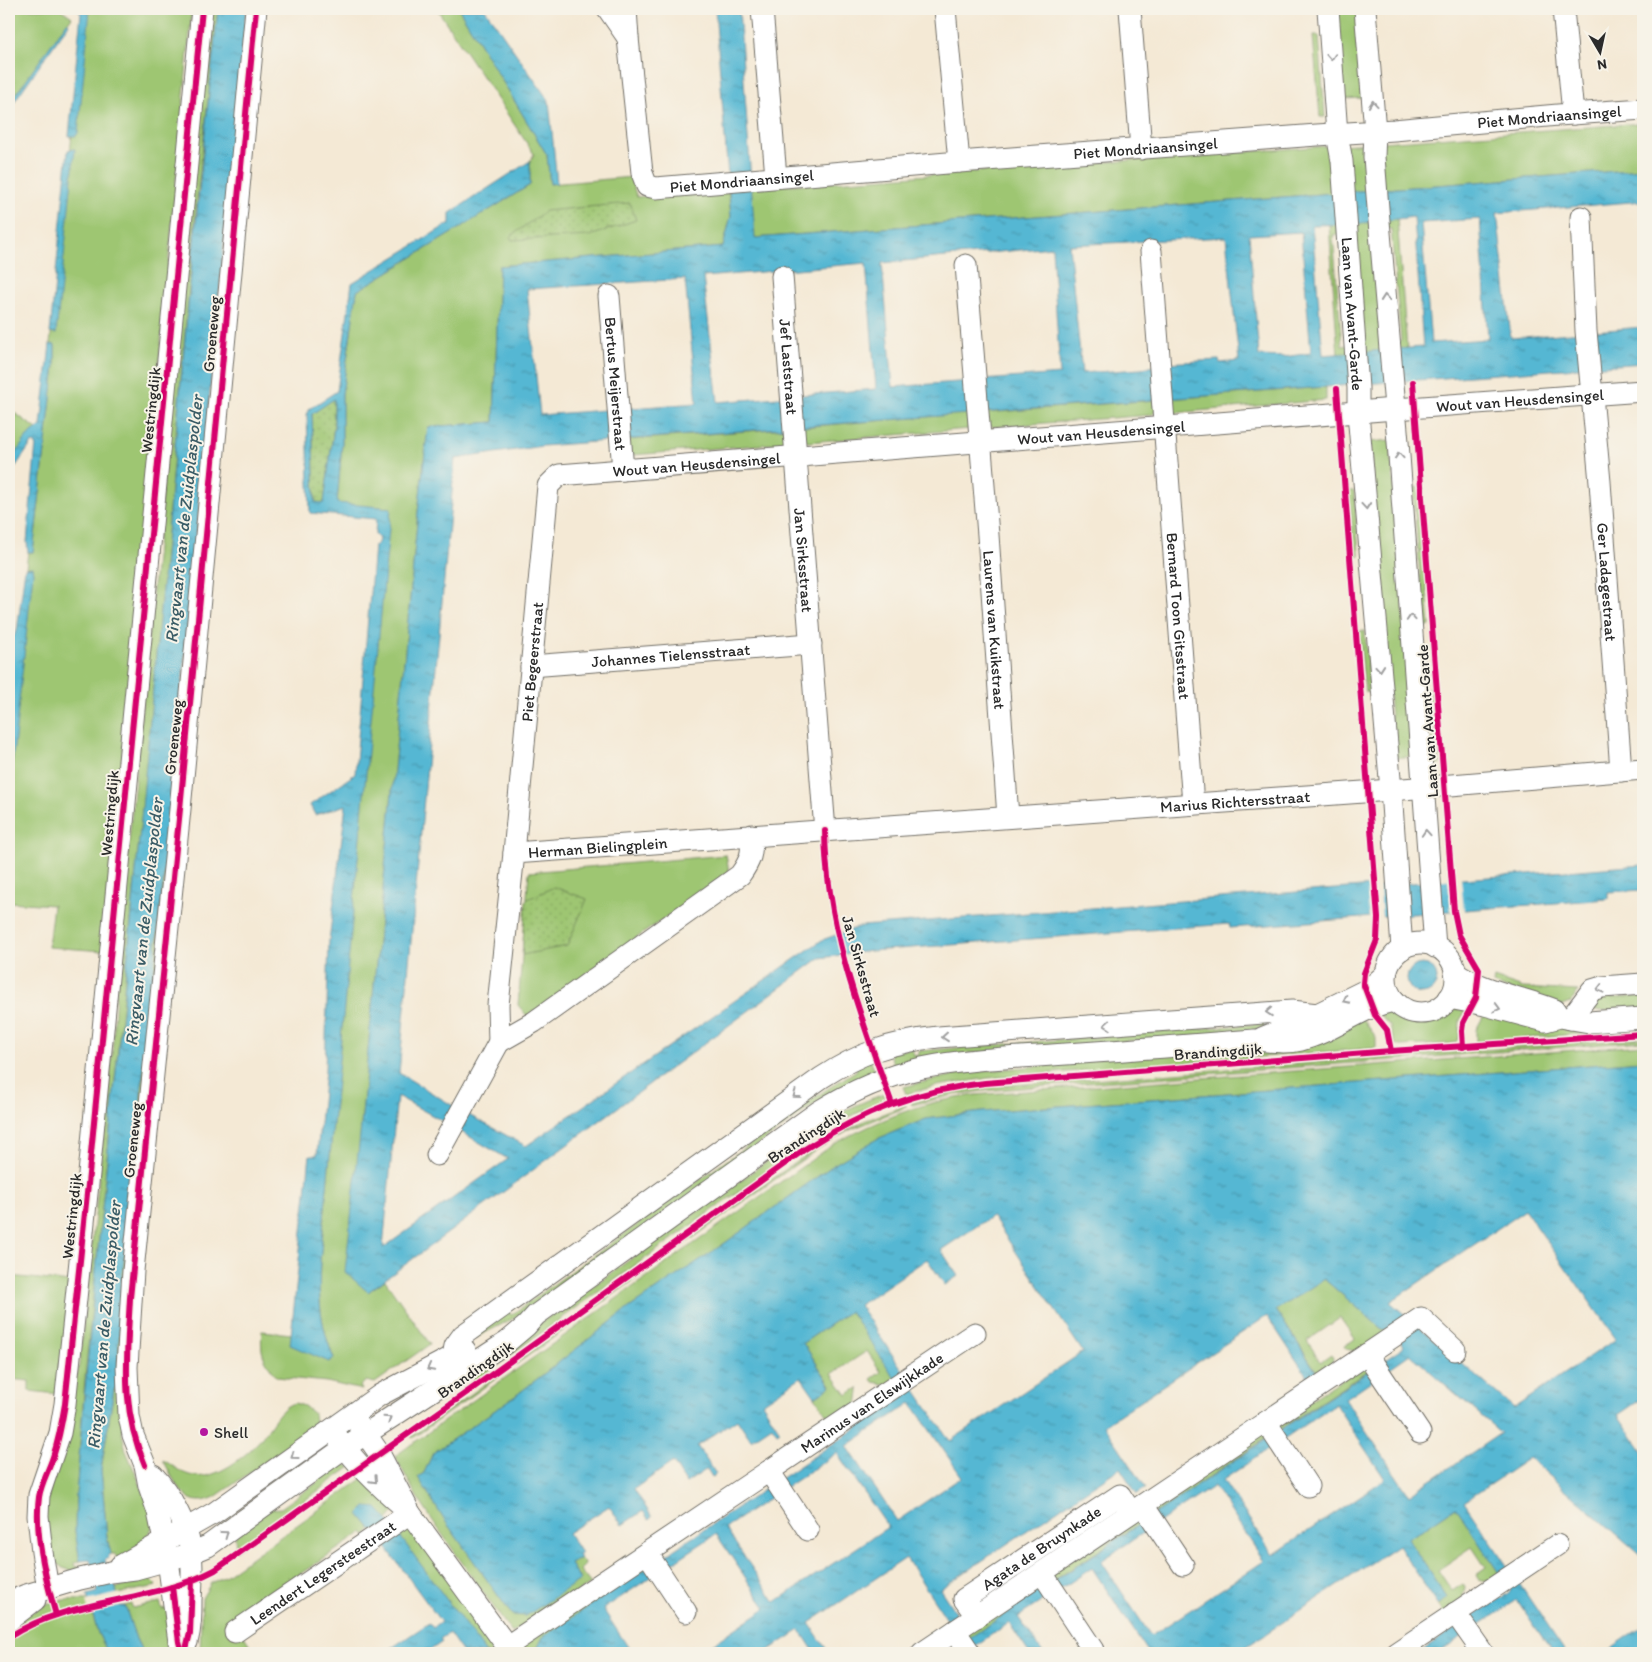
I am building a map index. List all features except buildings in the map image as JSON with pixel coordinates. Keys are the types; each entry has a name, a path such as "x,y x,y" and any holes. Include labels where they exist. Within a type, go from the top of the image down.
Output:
{"street":[{"name":"Westringdijk","path":"48,1588 38,1516 39,1495 60,1432 65,1404 202,9"},
{"name":"Groeneweg","path":"183,1653 179,1642 166,1550 158,1512 149,1486 145,1465 133,1434 128,1403 127,1367 130,1298 179,819 256,9"},
{"path":"608,9 628,38"},
{"path":"626,9 628,38"},
{"path":"762,9 776,177"},
{"path":"945,9 959,162"},
{"path":"1130,9 1140,149"},
{"name":"Laan van Avant-Garde","path":"1328,9 1337,134 1342,160 1356,354 1358,413 1391,790 1402,949"},
{"name":"Laan van Avant-Garde","path":"1364,9 1375,131 1376,187 1393,385 1435,947"},
{"path":"1563,9 1573,114"},
{"name":"Piet Mondriaansingel","path":"628,38 642,173 647,186 665,188 959,162 1643,110"},
{"name":"Ger Ladagestraat","path":"1580,217 1586,331 1621,771"},
{"name":"Bernard Toon Gitsstraat","path":"1151,251 1193,804"},
{"name":"Laurens van Kuikstraat","path":"966,265 1008,817"},
{"name":"Jef Laststraat","path":"782,276 796,457"},
{"name":"Bertus Meijerstraat","path":"609,296 622,460"},
{"name":"Wout van Heusdensingel","path":"559,475 622,460 796,457 979,434 1163,418 1358,413 1591,386 1643,391"},
{"name":"Jan Sirksstraat","path":"796,457 825,831"},
{"name":"Piet Begeerstraat","path":"514,853 548,486 559,475"},
{"name":"Johannes Tielensstraat","path":"531,666 811,644"},
{"name":"Marius Richtersstraat","path":"825,831 1391,790 1643,769"},
{"name":"Herman Bielingplein","path":"500,1042 498,1005 514,853 825,831"},
{"path":"437,1155 500,1042 534,1022 740,875 749,863 752,855 752,835"},
{"path":"1418,944 1435,947 1448,957 1455,972 1455,986 1449,998 1439,1008 1426,1013 1412,1012 1394,1001 1388,988 1386,974 1392,960 1402,949 1418,944"},
{"path":"1455,972 1464,979 1479,985 1555,1009 1565,1018"},
{"name":"Brandingdijk","path":"1254,1040 1317,1014 1370,988 1386,974"},
{"path":"1565,1018 1592,990 1602,987 1643,984"},
{"path":"1449,998 1485,1005 1545,1021 1565,1018 1590,1022 1643,1018"},
{"name":"Brandingdijk","path":"166,1550 192,1553 218,1540 344,1448 507,1342 536,1315 818,1112 851,1094 893,1076 935,1066 975,1061 1254,1040 1285,1042 1304,1039 1372,1007 1394,1001"},
{"name":"Brandingdijk","path":"452,1356 455,1346 463,1335 821,1078 863,1054 899,1043 938,1038 1292,1011 1317,1014"},
{"name":"Brandingdijk","path":"9,1602 48,1588 100,1574 166,1550 185,1530 233,1500 352,1414 390,1390 452,1356 512,1325 536,1315"},
{"name":"Agata de Bruynkade","path":"922,1653 961,1641 976,1617 1048,1583 1145,1514 1374,1364 1391,1338 1421,1318 1455,1350"},
{"name":"Marinus van Elswijkkade","path":"509,1650 653,1562 775,1480 904,1380 975,1333"},
{"path":"1374,1364 1420,1433"},
{"path":"352,1414 396,1482 405,1516"},
{"path":"332,1429 344,1448 382,1488 405,1516 509,1650"},
{"path":"1272,1432 1308,1486"},
{"name":"Groeneweg","path":"145,1465 160,1482 182,1521 192,1553 190,1629 183,1653"},
{"path":"775,1480 808,1530"},
{"name":"Agata de Bruynkade","path":"976,1617 964,1599 1120,1495 1145,1514 1183,1565"},
{"name":"Leendert Legersteestraat","path":"234,1632 405,1516"},
{"path":"1396,1653 1462,1623 1509,1577 1557,1545"},
{"path":"653,1562 686,1612"},
{"path":"1048,1583 1093,1650"},
{"path":"9,1620 48,1588"},
{"path":"1462,1623 1483,1653"}],"green space":[{"path":"9,9 61,9 72,17 9,104"},
{"path":"85,9 192,9 104,951 48,947 53,905 9,902 9,793 32,567 26,568 28,552 33,552 55,365 55,345 50,344"},
{"path":"208,9 218,9 197,199 142,811 86,1367 76,1495 75,1531 80,1561 74,1563 75,1567 79,1566 80,1571 72,1571 56,1563 49,1552 44,1514 79,1365 112,1056 118,959"},
{"path":"437,9 459,9 547,155 550,184 632,177 637,197 728,188 731,216 723,247 499,266 494,422 428,427 418,512 361,1126 368,1292 385,1280 430,1344 375,1383 366,1381 360,1386 362,1390 327,1382 277,1377 262,1351 262,1331 292,1334 291,1345 334,1359 321,1311 319,1288 320,1262 390,508 337,504 342,443 342,394 357,291 530,185 530,161 534,154"},
{"path":"1336,9 1357,9 1364,98 1343,99"},
{"path":"1313,36 1319,36 1325,117 1320,117"},
{"path":"1643,123 1643,169 754,238 751,188"},
{"path":"630,203 636,220 590,236 512,240 510,237 545,211"},
{"path":"1397,218 1407,349 1395,350 1394,341 1401,341 1391,229 1385,228 1385,220"},
{"path":"1373,221 1383,351 1363,353 1354,224"},
{"path":"1340,224 1340,234 1333,235 1342,346 1349,345 1350,354 1338,355 1329,225"},
{"path":"1326,387 1326,400 1174,413 1168,409 1168,399"},
{"path":"334,398 334,427 324,503 315,502 312,413"},
{"path":"1156,400 1157,409 1152,415 992,427 985,423 984,413"},
{"path":"9,409 37,429 27,437 9,463"},
{"path":"973,413 969,429 808,442 801,436 801,427"},
{"path":"788,428 789,437 784,443 633,455 627,450 626,440"},
{"path":"1390,440 1415,756 1394,758 1370,442"},
{"path":"1418,487 1423,550 1418,551 1413,488"},
{"path":"1349,491 1354,491 1359,555 1354,555"},
{"path":"1418,552 1424,552 1430,626 1424,626"},
{"path":"1359,631 1365,631 1370,692 1365,692"},
{"path":"1433,687 1440,764 1435,764 1428,688"},
{"path":"170,814 122,1433 126,1451 153,1514 153,1523 148,1536 143,1542 118,1560 115,1554 111,1554 107,1538 101,1469 114,1389 121,1287"},
{"path":"726,855 729,872 527,1016 518,1005 529,872"},
{"path":"554,887 587,899 567,946 522,955 526,900"},
{"path":"1494,978 1523,988 1578,991 1570,1003 1559,1007 1493,984"},
{"path":"1610,992 1611,998 1643,996 1643,1009 1592,1011 1590,1001"},
{"path":"1461,1008 1467,1009 1460,1020 1459,1037 1456,1042 1449,1044 1399,1046 1395,1044 1390,1026 1378,1013 1394,1012 1408,1020 1425,1022"},
{"path":"1485,1013 1574,1030 1643,1026 1643,1029 1476,1042 1476,1030"},
{"path":"1362,1018 1376,1037 1376,1048 989,1078 937,1086 906,1094 903,1087 963,1073 1060,1064"},
{"path":"1262,1022 1282,1022 1232,1033 946,1055 893,1064 890,1053 912,1048 914,1056 919,1055 919,1051 1258,1024"},
{"path":"1643,1038 1643,1041 982,1091 953,1095 912,1105 911,1103 952,1092 987,1087"},
{"path":"1643,1045 1643,1061 982,1112 926,1119 877,1139 835,1164 725,1243 629,1308 514,1397 433,1453 424,1473 418,1477 443,1518 512,1615 580,1579 570,1564 580,1558 585,1565 580,1570 591,1584 512,1633 417,1497 395,1456 834,1144 857,1132 915,1108 939,1101 974,1095"},
{"path":"870,1059 875,1070 830,1093 546,1298 514,1318 467,1342 507,1309 511,1315 818,1095 857,1070 855,1066"},
{"path":"884,1094 885,1098 883,1101 849,1117 798,1149 477,1379 472,1378 469,1372 794,1142 860,1103"},
{"path":"906,1105 906,1107 850,1130 819,1148 413,1438 411,1437 817,1147 864,1121"},
{"path":"9,1276 71,1282 58,1394 29,1391 29,1381 9,1379"},
{"path":"1324,1279 1382,1329 1392,1331 1363,1353 1346,1349 1344,1346 1355,1339 1340,1318 1307,1341 1321,1362 1331,1355 1333,1358 1330,1375 1314,1386 1309,1379 1317,1372 1276,1310"},
{"path":"850,1311 897,1380 888,1385 873,1382 871,1379 881,1372 867,1351 832,1374 847,1395 858,1388 859,1391 857,1406 832,1423 815,1397 831,1385 803,1343"},
{"path":"1366,1363 1372,1368 1277,1431 1275,1424"},
{"path":"295,1403 304,1406 314,1414 314,1428 215,1497 204,1501 196,1501 188,1498 182,1492 163,1460 181,1472 194,1476 203,1476 221,1471 246,1454 259,1441 284,1408"},
{"path":"1264,1431 1269,1436 1156,1513 1153,1505"},
{"path":"341,1463 351,1467 236,1550 235,1536 268,1509 281,1508 319,1481 323,1469"},
{"path":"365,1477 396,1510 388,1520 359,1514 372,1530 366,1536 363,1532 243,1612 244,1636 255,1653 200,1653 202,1598 211,1583 225,1576"},
{"path":"1455,1507 1502,1577 1493,1583 1478,1579 1476,1575 1486,1568 1472,1547 1438,1570 1452,1591 1463,1584 1465,1588 1461,1604 1445,1615 1438,1605 1447,1598 1408,1539"},
{"path":"1142,1513 1148,1518 1053,1581 1050,1574"},
{"path":"410,1525 501,1653 486,1653 395,1530"},
{"path":"644,1561 650,1566 538,1651 539,1653 527,1653 522,1646"},
{"path":"144,1577 151,1580 157,1586 117,1594 116,1588 122,1586 123,1579"},
{"path":"1039,1581 1045,1587 967,1640 964,1632"},
{"path":"88,1600 98,1633 108,1653 9,1653 9,1628 31,1612 43,1605 56,1601"},
{"path":"160,1602 162,1609 168,1608 171,1653 143,1653 136,1639 125,1606 131,1604 133,1608"}],"water":[{"path":"80,9 90,9 78,133 76,136 69,136 81,13 79,12"},
{"name":"Ringvaart van de Zuidplaspolder","path":"218,9 246,9 170,814 121,1287 117,1387 114,1389 101,1469 107,1538 111,1554 105,1560 112,1585 115,1585 120,1606 125,1606 136,1639 143,1653 108,1653 98,1633 87,1595 98,1592 90,1560 80,1561 75,1531 76,1495"},
{"path":"459,9 485,9 549,101 557,183 550,184 547,155"},
{"path":"715,9 739,9 755,238 1643,169 1643,201 1497,213 1511,338 1643,327 1643,363 542,446 455,459 399,1073 455,1107 446,1123 397,1096 383,1248 508,1159 458,1130 467,1114 526,1146 822,940 862,926 1643,865 1643,890 1608,892 1608,899 1230,928 1229,924 871,951 820,958 368,1292 345,1272 361,1126 418,512 428,427 494,422 499,266 723,247 731,216","holes":["1414,217 1423,347 1323,355 1312,225 1354,224","1480,219 1488,339 1431,343 1421,223","1301,232 1311,353 1284,357 1259,356 1249,235","1226,237 1239,361 1220,363 1219,360 1166,363 1141,369 1082,373 1069,245","1052,247 1060,374 893,387 882,263","866,263 876,389 718,402 703,277","685,279 697,403 540,415 527,289"]},
{"path":"67,22 69,24 9,109 9,104"},
{"path":"75,149 56,334 50,333 68,150"},
{"path":"530,161 530,185 357,291 342,394 342,443 337,503 391,508 320,1262 319,1288 321,1311 334,1359 329,1362 290,1345 310,1155 317,1155 325,1071 329,941 346,805 315,815 310,805 355,774 374,546 378,543 379,539 375,534 376,519 310,513 307,415 309,409 337,391 352,283 450,223 450,213","holes":["334,399 334,427 324,503 315,502 312,414"]},
{"path":"50,344 55,345 55,365 33,552 28,552 27,542 36,444 32,443 9,476 9,463 27,437 41,426"},
{"path":"32,567 33,573 9,793 9,643 17,631 25,568"},
{"path":"1422,964 1433,968 1437,979 1433,990 1422,994 1411,990 1407,979 1411,968"},
{"path":"1643,1061 1643,1398 1618,1415 1643,1452 1643,1557 1529,1458 1464,1502 1566,1653 1553,1653 1517,1600 1437,1653 1419,1653 1511,1591 1455,1507 1408,1539 1447,1598 1438,1605 1398,1545 1237,1653 1149,1653 1092,1568 1018,1617 1043,1653 1029,1653 1009,1623 964,1653 947,1653 1403,1348 1396,1335 1382,1329 1324,1279 1276,1310 1317,1373 1309,1379 1267,1316 1104,1425 1146,1488 1137,1494 1120,1468 940,1589 957,1615 948,1621 906,1558 809,1623 829,1653 815,1653 800,1630 764,1653 699,1653 766,1608 716,1534 603,1609 632,1653 539,1653 538,1647 543,1637 906,1395 850,1311 803,1343 831,1386 815,1397 801,1377 762,1403 780,1431 777,1433 772,1426 751,1440 737,1419 697,1446 716,1474 712,1477 707,1469 686,1483 673,1462 634,1489 652,1517 649,1520 643,1511 622,1525 609,1506 568,1533 581,1553 578,1555 580,1558 570,1564 580,1580 526,1616 512,1615 443,1518 418,1477 424,1473 433,1453 514,1397 629,1308 725,1243 835,1164 877,1139 926,1119 982,1112","holes":["1525,1210 1616,1339 1514,1408 1390,1302","992,1216 1083,1352 950,1441 859,1305 927,1259 945,1285 958,1276 941,1250","1410,1354 1501,1433 1409,1495 1345,1399","911,1403 962,1477 897,1521 847,1446","1335,1404 1385,1479 1273,1555 1223,1480","837,1453 888,1527 775,1602 725,1528","1214,1486 1264,1561 1151,1636 1101,1561"]},
{"path":"366,1507 377,1508 388,1520 486,1653 463,1653 449,1633 440,1639 442,1642 426,1653 384,1653 429,1623 433,1628 441,1622 383,1543 359,1514"},
{"path":"1643,1626 1643,1653 1604,1653"}],"pier":[{"path":"1461,878 1464,911 1451,911 1448,879"},
{"path":"1380,884 1382,917 1369,918 1367,886"},
{"path":"120,1593 122,1604 127,1604 89,1613 86,1601"}],"cycle path":[{"path":"56,1615 48,1587 40,1541 38,1526 39,1497 57,1444 65,1404 202,9"},
{"path":"145,1465 137,1444 128,1403 127,1362 130,1298 180,809 256,9"},
{"path":"1413,382 1454,911 1459,935 1479,969 1476,998 1463,1023 1463,1047"},
{"path":"1337,389 1378,918 1377,940 1364,973 1363,983 1375,1015 1387,1030 1391,1051"},
{"path":"825,831 831,902 838,936 857,1004 892,1104"},
{"path":"9,1637 33,1624 58,1614 164,1589 190,1581 215,1570 473,1388 805,1149 848,1124 891,1105 936,1091 985,1083 1391,1051 1643,1034"},
{"path":"185,1653 190,1633 192,1580"},
{"path":"172,1587 182,1653"}],"place":[{"name":"Shell","path":"204,1432"}]}
